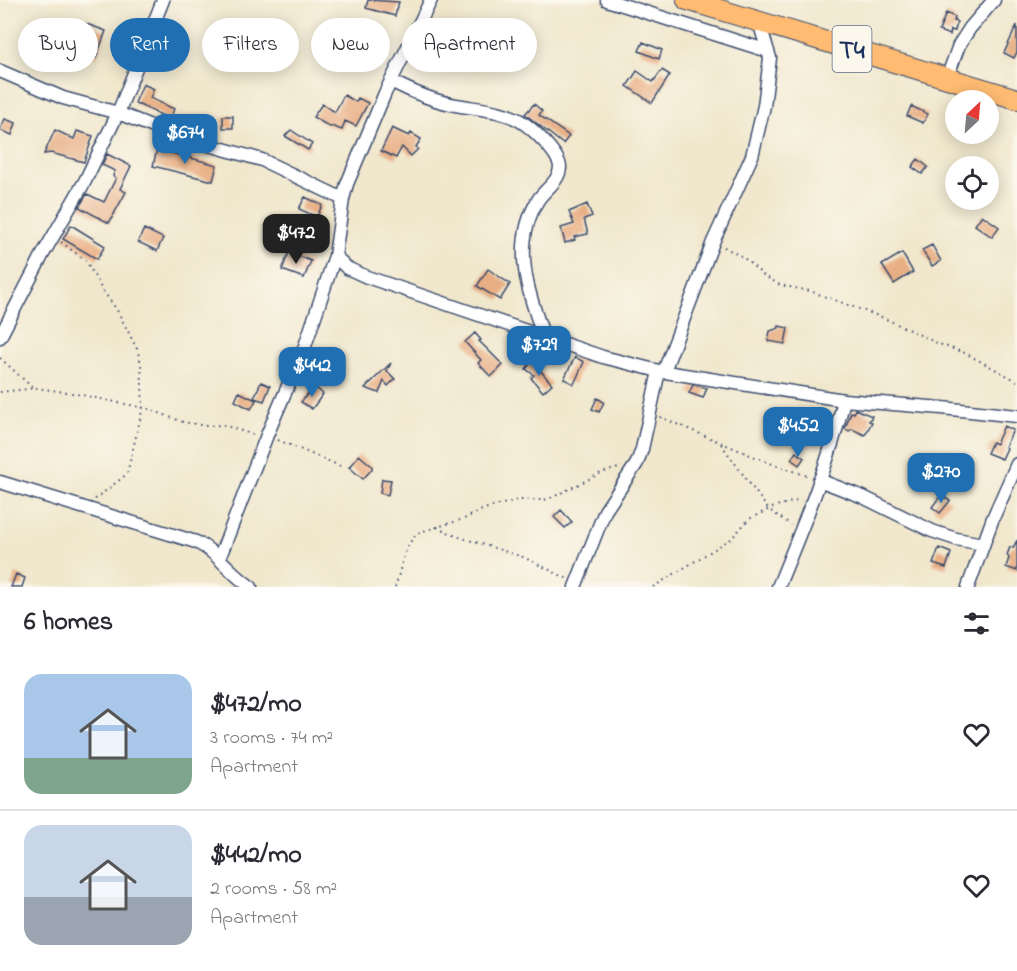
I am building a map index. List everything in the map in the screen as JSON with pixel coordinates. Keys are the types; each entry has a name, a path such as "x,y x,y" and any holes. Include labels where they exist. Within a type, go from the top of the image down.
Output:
{"highway":[{"name":"T4","path":"687,0 1017,99"}],"street":[{"path":"0,337 85,181 118,113 163,0"},
{"path":"219,559 266,437 305,346 335,256 347,184 391,81 430,0"},
{"path":"607,0 768,51"},
{"path":"947,78 959,45 994,0"},
{"path":"575,585 605,511 637,463 662,371 713,242 752,156 764,106 770,58 759,22"},
{"path":"0,71 63,98 118,113 174,135 262,160 343,199"},
{"path":"391,81 431,99 507,115 522,122 556,155 560,169 558,175 554,183 543,192 529,216 524,250 524,272 529,295 544,337"},
{"path":"335,256 347,268"},
{"path":"329,271 336,267 347,268 429,299 603,357 662,371 844,400 1017,416"},
{"path":"778,587 832,448 844,400"},
{"path":"968,587 983,544 1017,464"},
{"path":"819,480 863,497 932,531 956,539 983,544"},
{"path":"0,482 196,542 209,549 233,575 251,587"}],"path":[{"path":"53,236 82,257 117,310 137,349 141,363 143,407 127,474 105,490 87,509"},
{"path":"713,242 743,257 763,275 780,285 810,291 884,318 939,344 965,353 1017,381"},
{"path":"0,358 33,388"},
{"path":"0,392 33,388 143,407 183,422 206,426 232,426 340,466"},
{"path":"649,412 767,462 819,480"},
{"path":"719,442 768,509 790,524 799,537"},
{"path":"395,587 409,545 415,535 518,500 544,500 601,473 637,463"},
{"path":"653,587 731,539 749,519 768,509 813,497"},
{"path":"435,527 523,557 575,585"}],"building":[{"path":"368,0 399,2 395,16 366,8"},
{"path":"946,13 955,17 954,21 957,22 955,31 951,30 950,35 939,31"},
{"path":"1017,25 1017,52 1014,58 1004,53"},
{"path":"98,28 106,31 98,53"},
{"path":"643,42 662,50 659,59 639,51"},
{"path":"662,70 670,75 652,103 627,86 637,71 653,82"},
{"path":"143,84 154,89 150,98 174,109 170,119 135,103"},
{"path":"344,95 356,102 358,98 368,103 356,126 345,121 342,130 330,127 313,117 322,104 335,112"},
{"path":"534,104 542,111 539,115 569,136 563,144 525,114"},
{"path":"911,106 928,114 923,123 907,116"},
{"path":"223,116 233,116 233,128 223,128"},
{"path":"5,119 16,123 12,135 0,130"},
{"path":"392,128 409,136 411,133 421,139 416,147 418,149 411,156 402,147 396,158 381,151"},
{"path":"55,130 74,139 77,131 93,136 84,162 51,153 44,154"},
{"path":"291,130 312,144 308,150 285,136"},
{"path":"157,149 217,165 213,181 153,166"},
{"path":"107,154 131,166 120,189 126,192 109,223 79,207 87,194 104,202 116,178 113,176 115,171 102,165"},
{"path":"918,159 928,167 922,174 912,167"},
{"path":"305,197 322,205 317,217 299,209"},
{"path":"587,204 592,216 584,219 588,234 574,237 575,240 565,243 561,228 574,224 569,212"},
{"path":"982,215 999,227 992,237 975,225"},
{"path":"71,225 105,246 97,259 63,239"},
{"path":"144,229 163,238 157,251 138,242"},
{"path":"932,245 941,261 932,266 922,250"},
{"path":"289,252 311,261 304,278 282,270"},
{"path":"902,253 913,272 894,284 882,265"},
{"path":"488,269 510,284 500,300 477,286"},
{"path":"779,326 788,328 785,344 768,341 770,331"},
{"path":"475,333 481,340 479,341 503,365 491,377 478,363 481,360 465,342"},
{"path":"575,357 584,362 574,384 564,379"},
{"path":"532,361 552,384 543,392 531,378 534,375 526,369"},
{"path":"391,363 387,371 395,379 388,386 384,381 379,393 365,388"},
{"path":"261,382 270,386 264,401 254,398"},
{"path":"693,385 707,388 703,398 689,393"},
{"path":"314,386 323,394 312,409 301,402"},
{"path":"239,392 256,400 251,409 235,401"},
{"path":"597,398 604,402 599,412 592,409"},
{"path":"855,409 872,416 869,421 872,422 865,435 852,429 849,431 845,429 851,412 854,413"},
{"path":"1004,426 1013,430 1002,459 987,453 992,442 996,444"},
{"path":"796,452 804,458 799,465 791,459"},
{"path":"359,455 372,466 363,479 349,467"},
{"path":"382,479 391,480 388,495 380,493"},
{"path":"941,495 950,501 940,513 932,507"},
{"path":"561,510 572,522 565,528 554,517"},
{"path":"1017,540 1017,571 1006,567 1010,547 1013,548"},
{"path":"939,548 951,553 946,568 933,564"},
{"path":"16,574 25,578 22,587 11,587"}]}
